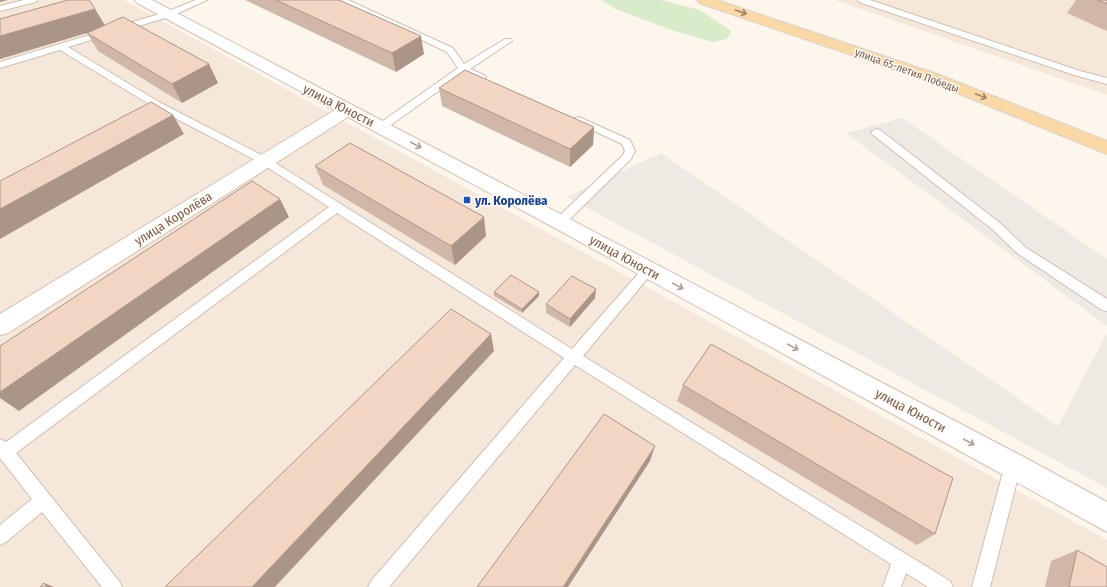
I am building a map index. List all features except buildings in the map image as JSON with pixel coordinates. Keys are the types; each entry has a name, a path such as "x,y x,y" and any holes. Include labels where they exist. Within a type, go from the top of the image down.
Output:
{"main road":[{"name":"улица 65-летия Победы","path":"704,0 931,77 1107,148"},
{"name":"улица 65-летия Победы","path":"744,0 883,46"},
{"name":"улица 65-летия Победы","path":"942,66 1057,111"}],"street":[{"name":"улица Юности","path":"142,0 1013,465 1107,518"},
{"name":"улица Королёва","path":"0,326 347,110"}],"lane":[{"path":"0,9 33,0"},
{"path":"0,65 169,14 202,0"},
{"path":"341,0 450,50 464,69 492,82"},
{"path":"862,0 1077,73 1107,81"},
{"path":"381,127 464,69 508,41"},
{"path":"61,47 156,104 265,161 574,357 944,587"},
{"path":"136,115 156,104"},
{"path":"560,222 627,157 630,151 626,142 571,116"},
{"path":"876,132 996,226 1021,250 1107,306"},
{"path":"113,587 2,449 337,207"},
{"path":"377,587 648,270"},
{"path":"981,587 1013,465"},
{"path":"0,536 43,500"},
{"path":"892,587 901,561"}],"shaded area":[{"path":"0,0 124,0 1107,540 1107,587 0,587"},
{"path":"835,0 1107,0 1107,95 918,29"},
{"path":"902,118 1107,259 1107,326 846,133"},
{"path":"661,153 1058,426 1107,333 1107,488 567,197"}],"green space":[{"path":"601,0 661,0 700,10 731,31 727,39 713,42 674,31 616,9"}],"place":[{"name":"ул. Королёва","path":"467,200"}]}
